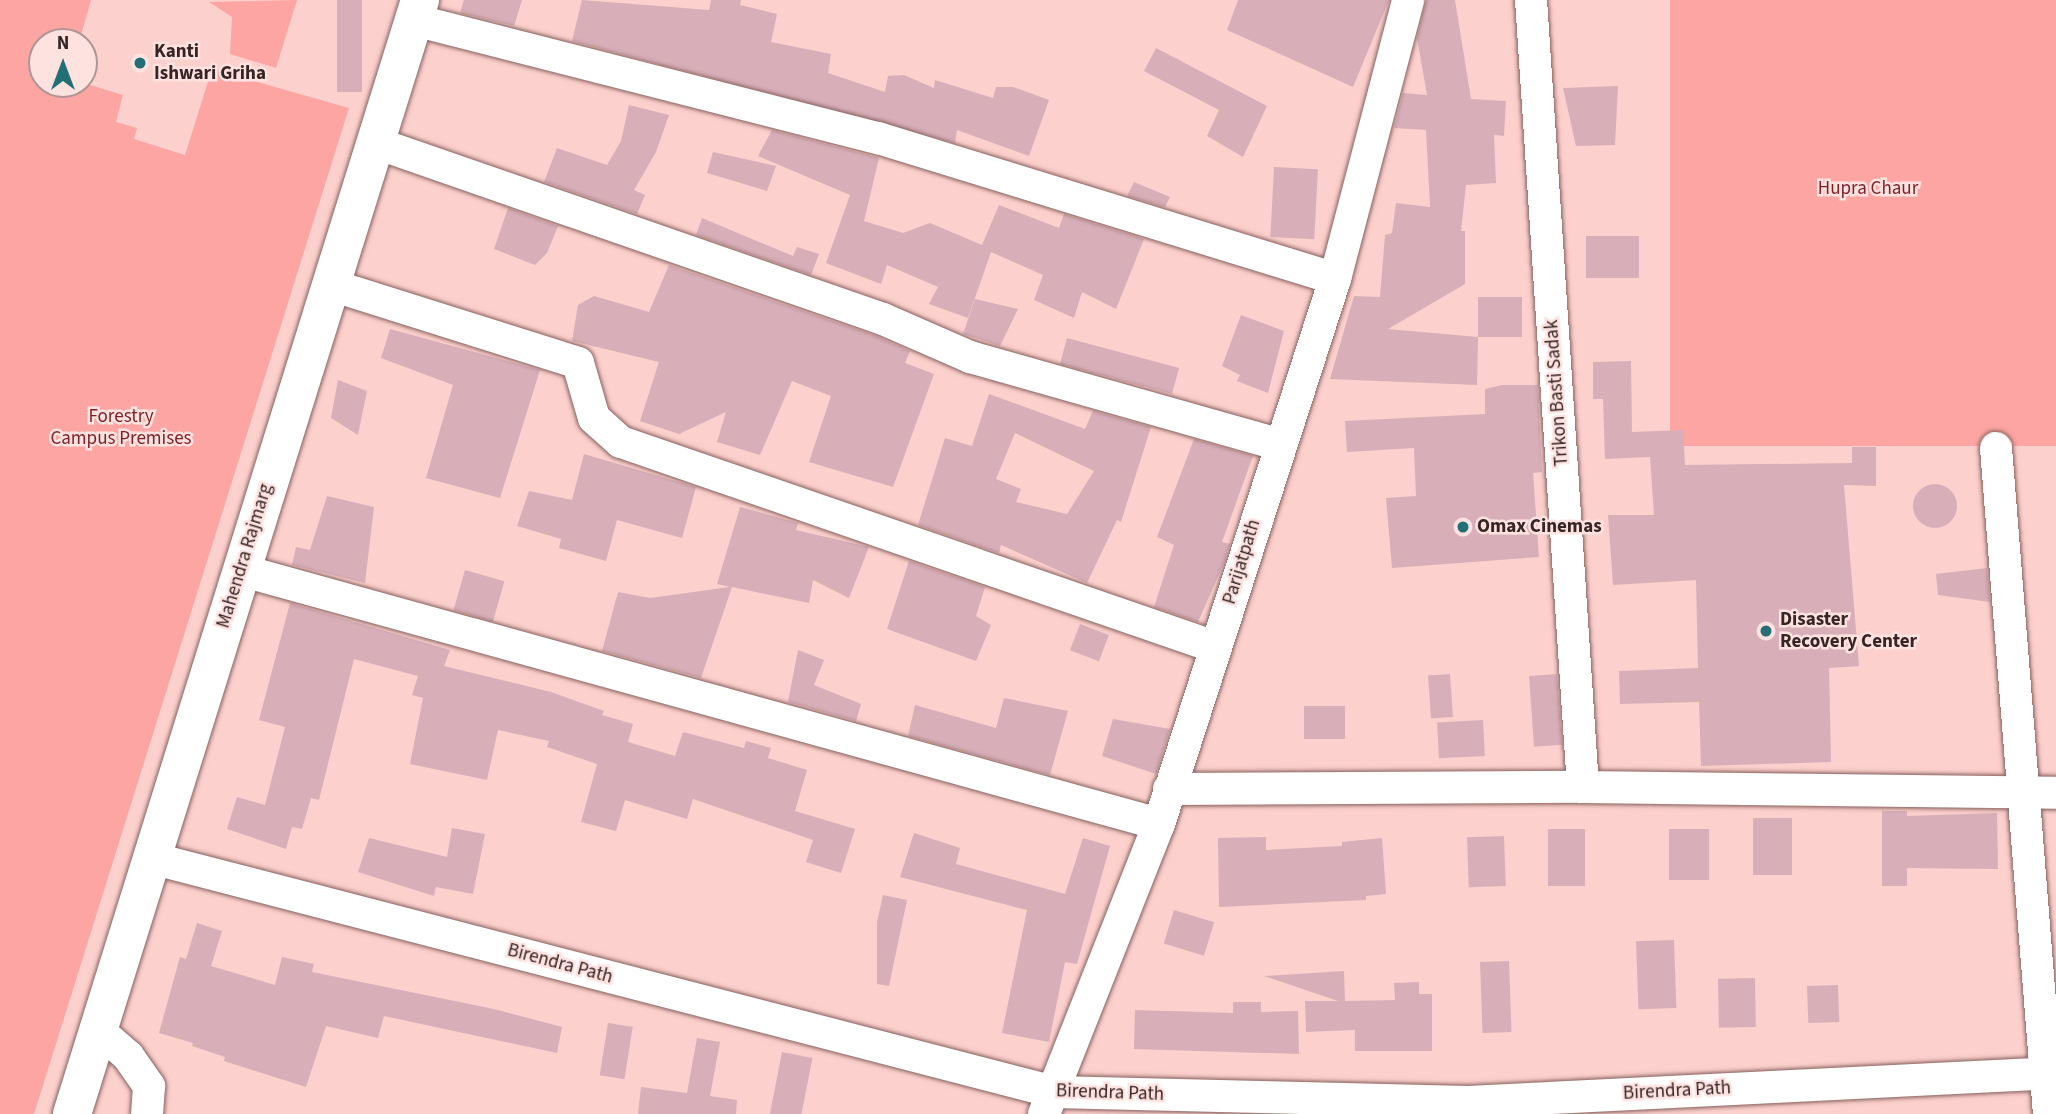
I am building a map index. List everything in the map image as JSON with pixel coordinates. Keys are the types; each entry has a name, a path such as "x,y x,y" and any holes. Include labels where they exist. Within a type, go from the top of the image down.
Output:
{"highway":[{"name":"Mahendra Rajmarg","path":"72,1114 417,10"}],"street":[{"name":"Parijatpath","path":"1049,1103 1159,824 1278,444 1335,279 1408,0"},
{"name":"Trikon Basti Sadak","path":"1531,0 1583,787"},
{"path":"417,10 878,138 1335,279"},
{"path":"376,143 883,319 970,357 1278,444"},
{"path":"331,285 578,363 594,418 621,442 1215,647"},
{"path":"1996,448 2022,795 2051,1073 2049,1114"},
{"path":"240,570 1159,824"},
{"path":"1169,789 1583,787 2022,795 2056,793"},
{"name":"Birendra Path","path":"151,858 1049,1103 1469,1108 1751,1101 2051,1073"},
{"path":"98,1030 128,1056 149,1086 147,1114"}],"green space":[{"name":"Forestry Campus Premises","path":"0,0 91,0 83,28 28,28 28,98 98,98 98,87 123,95 116,122 137,128 134,139 185,155 212,69 349,108 34,1114 0,1114"},
{"path":"297,0 276,68 230,54 232,17 209,2"},
{"name":"Hupra Chaur","path":"1670,0 2056,0 2056,446 1670,446"}],"building":[{"path":"337,0 362,0 362,92 337,92"},
{"path":"464,0 522,0 514,26 460,13"},
{"path":"582,0 709,10 711,0 741,0 740,5 777,14 771,42 831,54 828,73 885,92 888,76 904,75 934,88 935,80 993,98 996,87 1013,87 1049,100 1029,156 957,130 955,143 572,41"},
{"path":"1238,0 1389,0 1353,87 1227,30"},
{"path":"1426,0 1455,0 1471,99 1506,101 1504,136 1494,135 1496,183 1466,185 1461,231 1465,231 1465,284 1388,329 1478,337 1477,385 1330,379 1354,296 1380,297 1385,235 1392,233 1396,203 1430,207 1426,130 1394,128 1403,93 1427,95 1417,38"},
{"path":"1156,48 1267,106 1243,157 1207,136 1219,110 1144,71"},
{"path":"1618,86 1615,145 1576,146 1563,88"},
{"path":"629,105 669,115 656,152 634,190 645,195 637,214 544,182 557,148 607,165 621,141"},
{"path":"772,130 879,158 864,221 903,233 930,223 982,245 999,205 1059,228 1064,214 1144,239 1116,309 1082,292 1074,318 1034,300 1043,275 991,252 968,318 929,304 938,287 887,265 881,284 826,263 850,195 758,156"},
{"path":"713,152 776,166 767,191 707,173"},
{"path":"1274,167 1318,169 1314,239 1270,237"},
{"path":"1134,182 1170,197 1165,207 1127,196"},
{"path":"508,208 558,226 547,253 535,265 494,249"},
{"path":"702,218 793,256 797,247 819,254 811,275 696,235"},
{"path":"1586,236 1639,236 1639,278 1586,278"},
{"path":"669,265 876,336 910,351 905,363 934,374 893,487 809,462 831,396 792,381 760,455 717,442 726,412 679,434 640,421 659,362 572,341 578,305 594,296 649,312"},
{"path":"1478,297 1522,297 1522,337 1478,337"},
{"path":"975,299 1018,309 1000,346 963,334"},
{"path":"1241,315 1284,331 1268,393 1237,381 1240,375 1222,366"},
{"path":"390,329 540,370 500,498 426,478 453,385 381,358"},
{"path":"1067,338 1179,368 1172,394 1060,364"},
{"path":"1631,361 1632,432 1683,430 1685,465 1852,463 1852,447 1876,447 1876,486 1844,485 1859,666 1829,668 1831,762 1701,766 1699,702 1620,704 1619,671 1698,668 1696,580 1613,585 1608,515 1654,515 1650,457 1605,459 1603,399 1593,399 1593,362"},
{"path":"338,380 367,391 358,435 331,418"},
{"path":"1502,385 1538,385 1542,472 1533,473 1539,557 1392,568 1386,498 1416,496 1414,448 1347,452 1345,421 1485,414 1485,389"},
{"path":"989,394 1085,429 1093,411 1151,427 1121,522 1117,520 1087,583 1001,545 999,553 918,525 945,438 972,446","holes":["1015,433 1094,471 1067,514 1016,502 1021,489 996,479"]},
{"path":"1194,439 1253,456 1222,542 1230,544 1224,563 1198,622 1154,607 1174,545 1157,537"},
{"path":"584,454 696,487 682,538 617,520 606,561 559,548 561,539 517,526 529,491 572,500"},
{"path":"1935,484 1951,490 1957,506 1951,522 1935,528 1919,522 1913,506 1919,490"},
{"path":"327,496 374,507 365,583 292,565 296,547 310,550"},
{"path":"740,507 798,523 796,530 869,547 849,598 813,580 809,603 732,587 701,678 602,651 618,592 650,598 730,587 717,584"},
{"path":"909,561 985,587 976,616 991,625 976,661 887,629"},
{"path":"1987,568 1990,602 1938,595 1936,574"},
{"path":"465,570 504,581 493,622 453,610"},
{"path":"290,603 450,650 444,666 551,692 604,711 602,715 633,724 628,742 675,756 683,732 744,748 746,741 771,748 768,758 807,770 795,811 855,829 841,873 806,862 813,840 693,799 687,819 625,800 616,831 581,822 597,764 547,747 549,741 498,730 487,780 410,764 423,698 412,695 418,676 354,659 319,800 311,798 302,829 292,827 286,849 227,829 237,797 265,805 285,727 259,720"},
{"path":"1080,624 1109,635 1099,661 1070,650"},
{"path":"798,650 824,660 814,685 861,704 856,721 788,702"},
{"path":"1450,674 1453,717 1431,718 1428,676"},
{"path":"1557,674 1562,745 1534,747 1529,676"},
{"path":"1004,698 1068,711 1050,775 908,736 915,705 996,728"},
{"path":"1304,706 1345,706 1345,739 1304,739"},
{"path":"1113,719 1170,729 1156,774 1102,756"},
{"path":"1483,720 1485,756 1439,758 1437,722"},
{"path":"1882,811 1907,811 1907,816 1997,813 1998,869 1907,868 1907,886 1882,886"},
{"path":"1753,818 1792,818 1792,875 1753,875"},
{"path":"452,828 485,834 473,894 436,887 434,896 358,872 369,838 447,857"},
{"path":"1548,829 1585,829 1585,886 1548,886"},
{"path":"1669,829 1709,829 1709,880 1669,880"},
{"path":"914,833 960,848 956,864 1065,894 1083,838 1110,846 1077,964 1065,962 1049,1042 1002,1033 1027,910 900,877"},
{"path":"1504,836 1506,886 1469,887 1467,837"},
{"path":"1266,837 1266,850 1342,846 1342,842 1382,838 1386,894 1366,896 1366,900 1219,907 1218,838"},
{"path":"883,895 907,900 889,986 877,984 877,922"},
{"path":"1174,910 1214,922 1204,956 1164,943"},
{"path":"197,923 222,931 211,966 275,985 282,957 314,964 312,972 494,1009 562,1027 557,1053 384,1016 378,1038 326,1026 306,1087 224,1061 225,1057 192,1046 193,1043 159,1033 180,957 186,959"},
{"path":"1674,940 1676,1008 1638,1009 1636,941"},
{"path":"1509,961 1511,1032 1482,1033 1480,962"},
{"path":"1344,971 1345,1001 1395,1000 1394,983 1419,982 1419,994 1432,994 1432,1051 1355,1051 1355,1030 1306,1032 1305,1001 1338,1001 1264,976"},
{"path":"1755,978 1756,1027 1719,1028 1718,979"},
{"path":"1838,985 1839,1022 1808,1023 1807,986"},
{"path":"1233,1002 1261,1002 1261,1012 1298,1011 1299,1054 1134,1049 1135,1010 1233,1013"},
{"path":"608,1023 633,1027 624,1079 600,1075"},
{"path":"697,1038 720,1042 710,1096 737,1100 736,1114 638,1114 641,1087 687,1093"},
{"path":"782,1052 812,1058 802,1114 770,1114"}],"place":[{"name":"Kanti Ishwari Griha","path":"140,63"},
{"name":"Omax Cinemas","path":"1463,527"},
{"name":"Disaster Recovery Center","path":"1766,631"}]}
